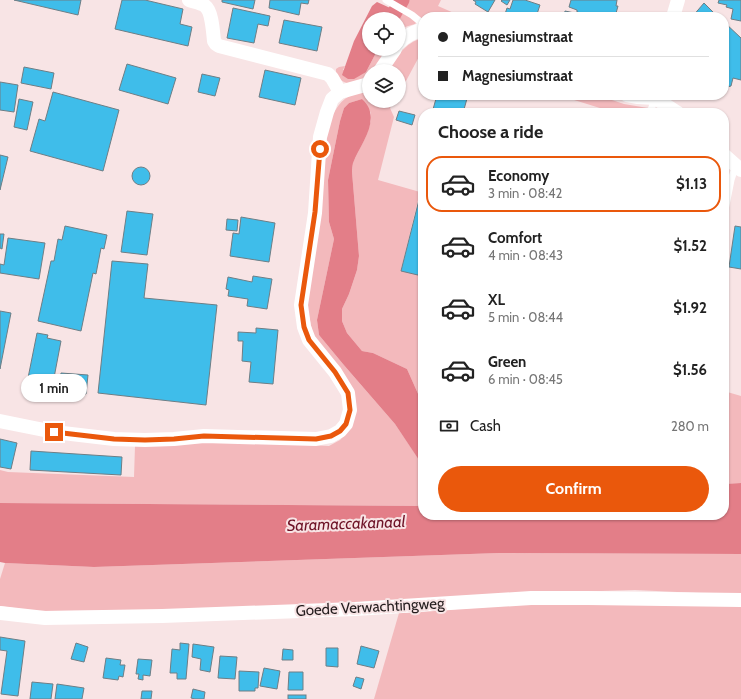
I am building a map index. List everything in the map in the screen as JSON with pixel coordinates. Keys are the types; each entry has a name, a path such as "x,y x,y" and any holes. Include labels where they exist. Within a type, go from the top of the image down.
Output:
{"street":[{"path":"189,0 207,7 214,41 219,46 328,74 340,92"},
{"path":"674,12 678,0"},
{"path":"406,37 418,31"},
{"path":"0,420 54,432 114,439 145,440 204,436 316,439 331,436 340,431 346,424 350,410 348,393 335,372 309,340 304,327 301,305 315,212 320,137 332,99 340,92 362,86"},
{"path":"661,100 672,108"},
{"path":"729,160 738,168"},
{"name":"Goede Verwachtingweg","path":"0,613 45,618 355,609 531,598 741,600"}],"lane":[{"path":"386,0 412,14 418,19"},
{"path":"729,190 731,180 738,168"}],"shaded area":[{"path":"441,0 438,6 452,12 418,12 418,16 404,8 403,5 406,1"},
{"path":"406,15 417,22 406,27"},
{"path":"418,39 418,59 406,81 406,64 392,64 397,56 406,56 406,47"},
{"path":"374,56 382,56 377,64 370,64"},
{"path":"345,66 343,70 362,72 362,80 354,83 346,83 342,81 336,74 336,69"},
{"path":"362,92 362,99 349,103 344,108 328,180 329,222 334,239 317,320 319,335 395,424 418,458 418,506 0,503 0,470 8,472 134,477 135,446 227,441 329,446 340,440 351,428 355,413 314,340 307,306 327,129 338,106 345,99"},
{"path":"574,100 612,100 624,104 648,108 600,108"},
{"path":"368,108 390,108 394,117 378,180 418,191 418,200 401,270 418,274 418,394 407,369 373,353 362,351 347,333 342,321 342,309 357,270 359,256 352,164 366,136 371,121 371,113"},
{"path":"729,392 741,396 741,483 729,484"},
{"path":"499,553 741,554 741,595 635,590 197,610 35,611 0,606 0,579 5,563 94,567"},
{"path":"546,603 741,606 741,699 374,699 399,613"}],"water":[{"path":"377,2 399,12 369,12 372,6"},
{"path":"362,25 362,56 374,56 370,64 362,64 362,74 354,79 348,79 342,75 354,41"},
{"path":"362,99 362,108 369,108 371,114 368,131 352,168 359,256 357,270 342,309 342,321 347,333 362,351 373,353 407,369 418,394 418,458 395,424 319,335 317,320 334,239 329,222 328,180 344,108 349,103"},
{"name":"Saramaccakanaal","path":"741,483 741,554 499,553 94,567 0,562 0,503 418,506 418,520 729,520 729,484"}],"building":[{"path":"14,0 81,0 78,15"},
{"path":"122,0 145,0 183,9 180,24 192,27 188,46 115,29"},
{"path":"222,0 255,0 253,9 222,2"},
{"path":"270,0 309,0 308,4 301,3 299,15 269,8"},
{"path":"473,0 495,0 488,12 475,4 476,2"},
{"path":"510,0 507,5 501,1"},
{"path":"513,0 525,0 540,5 538,12 506,12 507,8 510,9"},
{"path":"571,0 617,0 616,6 618,6 616,12 577,12 577,10 569,7"},
{"path":"719,0 741,0 741,21 731,19 733,9 726,7 727,5 718,3"},
{"path":"704,3 713,12 696,12"},
{"path":"233,8 270,16 268,26 258,24 254,43 227,38"},
{"path":"284,20 322,27 317,51 279,43"},
{"path":"729,27 741,38 741,80 733,78 731,86 729,87"},
{"path":"127,64 176,78 168,104 119,90"},
{"path":"24,67 54,73 51,89 21,83"},
{"path":"265,70 301,78 295,105 259,97"},
{"path":"202,74 220,78 215,96 198,92"},
{"path":"0,82 18,85 14,112 0,110"},
{"path":"53,92 119,110 103,171 30,151 39,119 45,121"},
{"path":"19,99 33,102 27,130 14,127"},
{"path":"436,100 467,100 464,108 433,108"},
{"path":"399,111 415,115 412,125 396,120"},
{"path":"0,155 8,157 0,190"},
{"path":"141,167 147,170 150,176 147,182 141,185 135,182 132,176 135,170"},
{"path":"418,204 418,275 401,271"},
{"path":"127,211 153,214 147,255 121,252"},
{"path":"241,217 275,223 269,262 230,256 233,233 239,234"},
{"path":"227,219 238,220 237,231 226,230"},
{"path":"65,226 107,235 104,249 101,248 96,274 93,273 81,331 38,321 51,261 54,261 58,239 62,240"},
{"path":"735,226 741,227 741,269 729,267"},
{"path":"0,234 4,234 2,249 0,248"},
{"path":"8,238 45,243 39,279 0,273 0,264 4,265"},
{"path":"112,261 148,264 144,298 217,305 206,405 98,393"},
{"path":"253,276 272,279 267,309 247,306 248,299 228,296 229,290 226,289 228,277 252,282"},
{"path":"0,311 11,313 0,369"},
{"path":"256,328 278,330 273,384 249,382 251,362 242,361 243,341 238,341 238,332 256,333"},
{"path":"37,333 48,335 47,338 61,341 53,383 28,378"},
{"path":"61,373 88,375 86,394 59,392"},
{"path":"0,439 17,443 11,469 0,467"},
{"path":"31,451 122,457 121,475 30,470"},
{"path":"0,637 25,641 18,696 1,694 7,651 0,650"},
{"path":"76,643 88,647 84,662 71,659"},
{"path":"180,643 189,644 186,679 177,679 177,673 170,673 172,649 180,650"},
{"path":"193,644 214,647 210,672 200,670 201,659 192,657"},
{"path":"361,646 379,651 374,668 357,664"},
{"path":"326,648 338,648 338,667 326,666"},
{"path":"283,649 293,650 293,660 282,660"},
{"path":"220,656 237,657 235,679 218,678"},
{"path":"106,658 121,660 120,665 125,665 123,677 119,676 118,680 103,678"},
{"path":"138,659 152,660 150,676 143,675 143,680 138,679 139,674 136,674"},
{"path":"264,668 280,671 277,689 260,686"},
{"path":"239,671 259,672 258,688 255,688 255,691 239,691"},
{"path":"289,672 303,672 303,690 288,690"},
{"path":"356,677 364,679 361,689 353,686"},
{"path":"32,682 53,684 51,699 30,699"},
{"path":"57,684 84,688 82,699 55,699"},
{"path":"193,689 205,692 204,699 191,698"},
{"path":"142,691 152,691 151,699 141,699"},
{"path":"288,695 306,695 306,699 288,699"}],"waterway":[{"path":"395,12 402,0"}],"route":[{"path":"54,432 114,439 145,440 204,436 316,439 331,436 340,431 346,424 350,410 348,393 335,372 309,340 304,327 301,305 315,212 320,149"}]}
